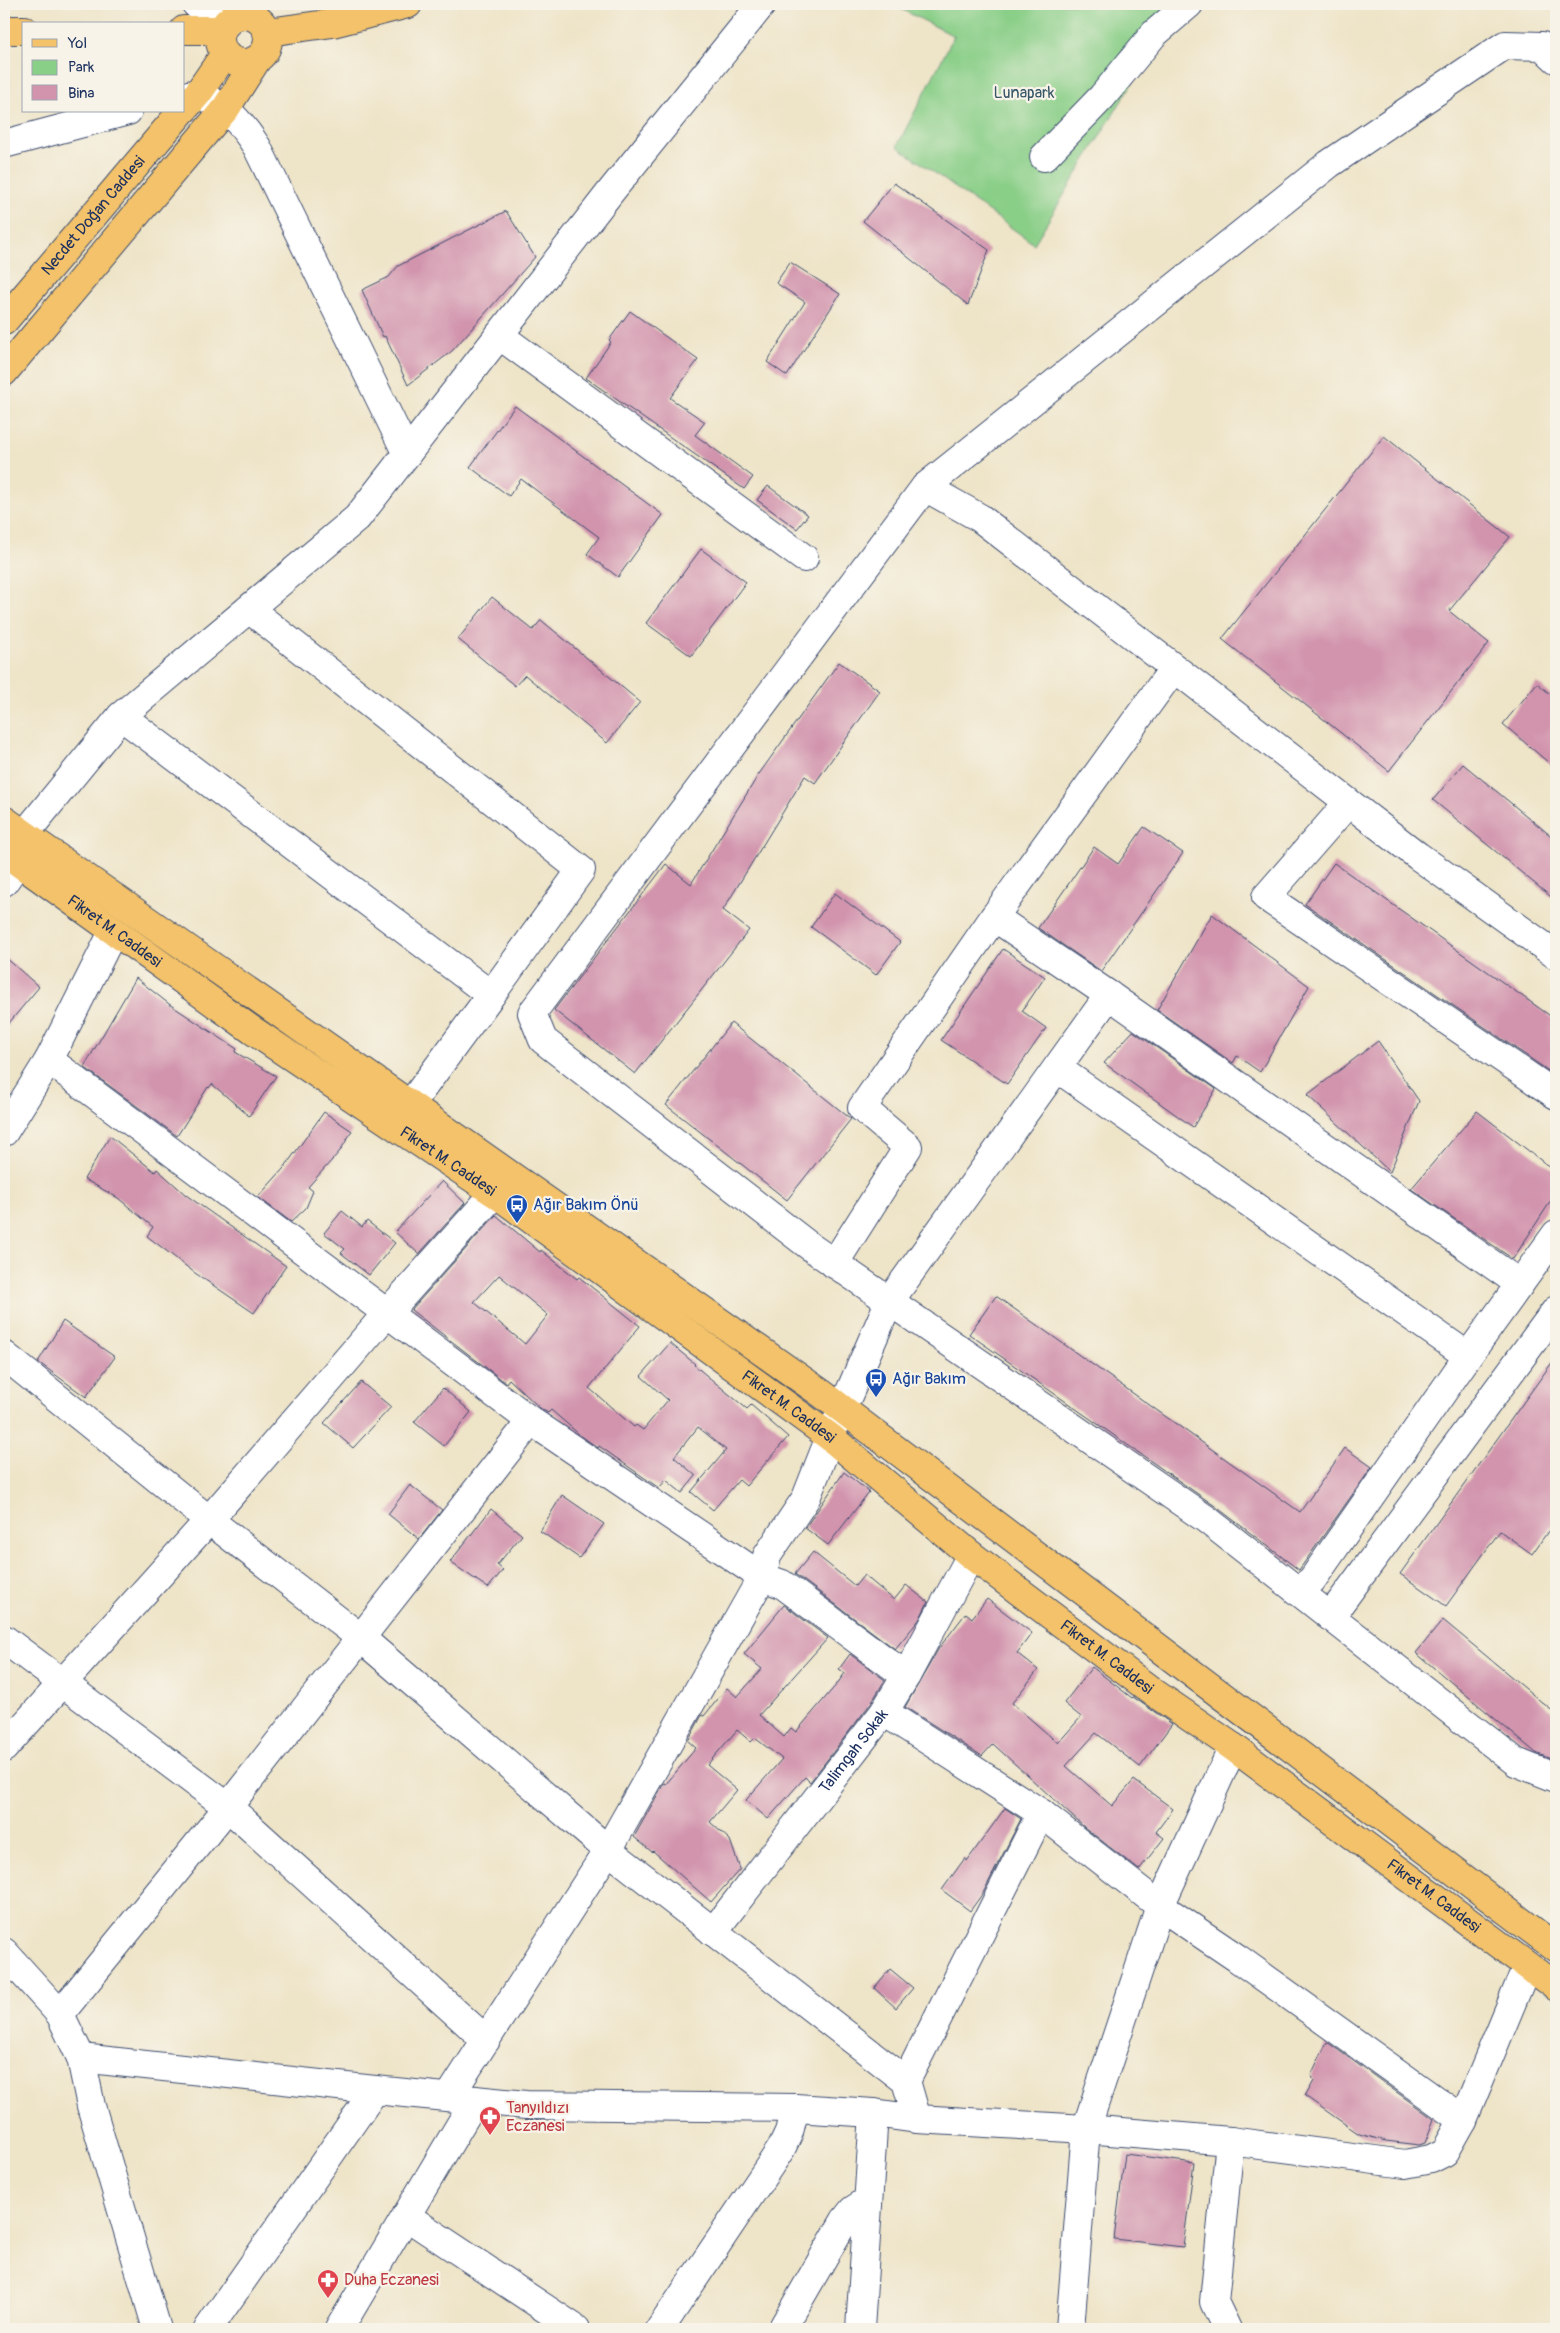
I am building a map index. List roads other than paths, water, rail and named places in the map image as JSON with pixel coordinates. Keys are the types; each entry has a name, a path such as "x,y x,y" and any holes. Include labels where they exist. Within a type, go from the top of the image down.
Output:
{"main road":[{"path":"268,32 333,23 408,4"},
{"path":"4,372 226,108 256,61 267,49 268,32 264,25 250,16 241,15 224,35"},
{"path":"4,30 22,30"},
{"path":"185,30 224,35"},
{"path":"224,35 239,63 256,61"},
{"name":"Necdet Doğan Caddesi","path":"187,102 224,35"},
{"name":"Necdet Doğan Caddesi","path":"4,321 179,112"},
{"path":"11,850 410,1105 842,1409 1556,1948"},
{"name":"Fikret M. Caddesi","path":"11,850 114,932 252,1030 495,1193 830,1438 971,1555 1145,1686 1232,1747 1556,1987"}],"street":[{"path":"196,4 224,35"},
{"path":"11,850 121,716 357,518 612,190 762,4"},
{"path":"1044,156 1102,97 1154,34 1189,4"},
{"path":"1556,59 1542,46 1505,45 1329,164 925,486 532,1014 543,1040 834,1264 1206,1519 1516,1762 1556,1778"},
{"path":"187,102 226,108 242,124 257,148 407,454"},
{"path":"4,144 124,112"},
{"path":"499,335 804,558"},
{"path":"925,486 980,518 1418,856 1556,955"},
{"path":"248,609 581,870 410,1105"},
{"path":"834,1264 908,1147 862,1108 994,917 1174,668"},
{"path":"121,716 491,996"},
{"path":"1348,802 1266,897 1556,1095"},
{"path":"994,917 1109,995 1520,1284"},
{"path":"4,1132 49,1060 114,932"},
{"path":"339,2329 406,2216 462,2099 486,2040 608,1850 762,1577 767,1556 806,1498 842,1409 889,1302 1109,995"},
{"path":"49,1060 388,1312 531,1421 762,1577 782,1584 906,1676"},
{"path":"1057,1068 1468,1356"},
{"path":"4,1748 210,1520 388,1312 495,1193"},
{"path":"1297,1591 1312,1580 1468,1356 1556,1234"},
{"path":"1330,1617 1554,1319"},
{"path":"4,1355 210,1520 362,1638 608,1850 906,2081 917,2118"},
{"path":"60,2014 228,1807 531,1421"},
{"name":"Talimgah Sokak","path":"714,1932 884,1712 906,1676 971,1555"},
{"path":"4,1639 228,1807 486,2040"},
{"path":"884,1712 1041,1812 1160,1906 1237,1958 1463,2120"},
{"path":"1070,2329 1086,2129 1160,1906 1232,1747"},
{"path":"906,2081 1041,1812"},
{"path":"4,1952 60,2014 81,2058 91,2106 157,2329"},
{"path":"81,2058 526,2105 795,2108 874,2113 917,2118 1230,2141 1405,2164 1431,2159 1445,2152 1463,2120 1527,1966"},
{"path":"208,2329 375,2090"},
{"path":"660,2329 781,2148 789,2132 795,2108"},
{"path":"860,2329 874,2113"},
{"path":"1227,2329 1214,2302 1230,2141"},
{"path":"782,2329 845,2220 852,2210 867,2201"},
{"path":"406,2216 576,2329"}],"place":[{"name":"Ağır Bakım Önü","path":"517,1224"},
{"name":"Ağır Bakım","path":"876,1398"},
{"name":"Tanyıldızı Eczanesi","path":"490,2136"},
{"name":"Duha Eczanesi","path":"328,2299"}],"park label":[{"name":"Lunapark","path":"1024,93"}]}
